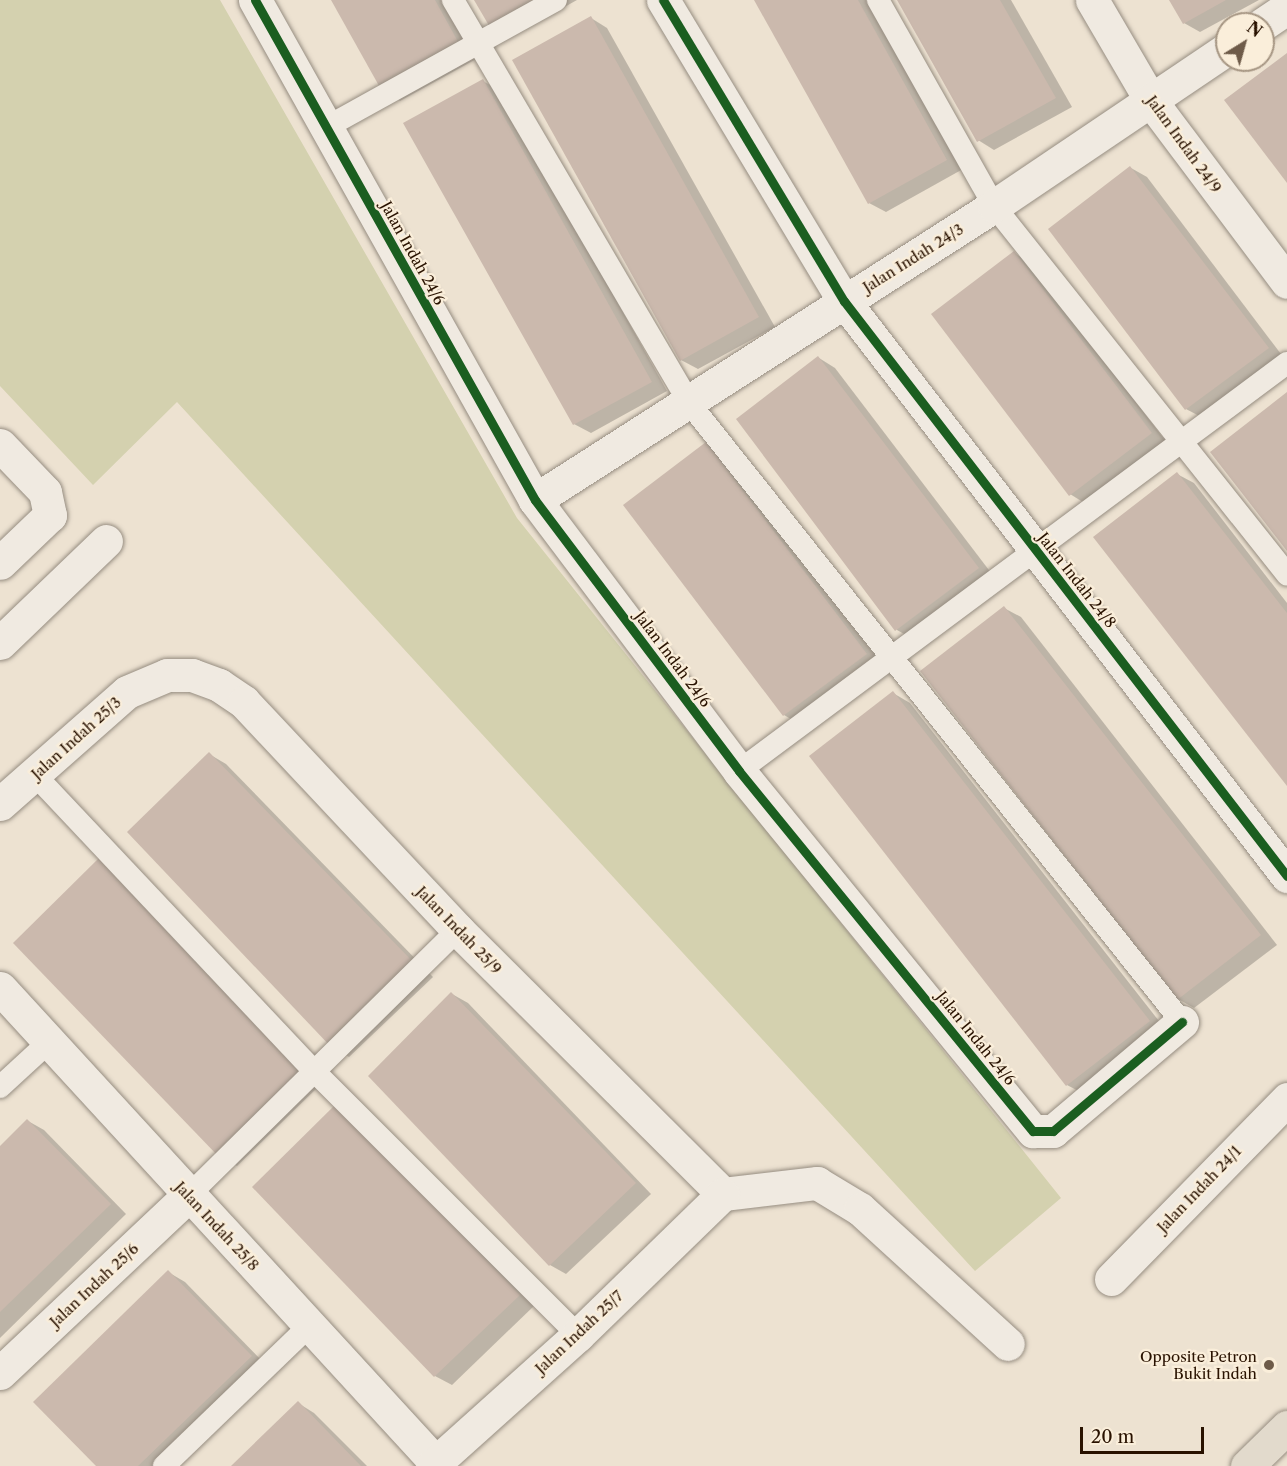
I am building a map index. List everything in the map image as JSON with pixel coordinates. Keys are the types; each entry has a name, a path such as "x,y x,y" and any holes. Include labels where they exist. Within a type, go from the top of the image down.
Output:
{"highway":[{"path":"1247,1466 1287,1427"}],"street":[{"name":"Jalan Indah 24/6","path":"255,0 535,500 739,771 1033,1131 1053,1131 1182,1022"},
{"name":"Jalan Indah 24/8","path":"663,0 844,301 1287,876"},
{"name":"Jalan Indah 24/9","path":"1092,0 1151,101 1287,282"},
{"name":"Jalan Indah 24/3","path":"535,500 690,405 844,301 994,206 1215,57"},
{"path":"0,445 45,492 50,514 0,564"},
{"path":"0,643 106,541"},
{"name":"Jalan Indah 25/3","path":"0,804 127,692 167,675 192,675"},
{"name":"Jalan Indah 25/9","path":"192,675 219,685 244,702 458,930 723,1194"},
{"name":"Jalan Indah 25/8","path":"0,988 434,1464"},
{"name":"Jalan Indah 24/1","path":"1111,1279 1287,1099"},
{"path":"723,1194 817,1183 860,1209 1008,1344"},
{"name":"Jalan Indah 25/7","path":"434,1464 578,1335 723,1194"},
{"name":"Jalan Indah 25/6","path":"0,1373 188,1196"}],"lane":[{"path":"453,0 477,45 690,405 1182,1022"},
{"path":"325,128 556,0"},
{"path":"878,0 994,206 1287,575"},
{"path":"739,771 894,659 1287,363"},
{"path":"35,775 315,1072 578,1335"},
{"path":"188,1196 458,930"},
{"path":"0,1087 49,1042"},
{"path":"164,1466 309,1326"}],"shaded area":[{"path":"0,0 220,0 517,518 1061,1198 975,1271 177,402 93,485 0,386"}],"building":[{"path":"331,0 435,0 462,49 383,93"},
{"path":"474,0 544,0 491,29"},
{"path":"754,0 858,0 947,160 868,204"},
{"path":"897,0 1000,0 1056,98 977,142"},
{"path":"1169,0 1226,0 1183,24"},
{"path":"591,16 759,317 680,361 512,60"},
{"path":"1287,53 1287,183 1224,100 1262,72 1275,72 1275,62"},
{"path":"483,79 652,382 573,425 403,123"},
{"path":"1130,166 1269,348 1185,410 1048,229"},
{"path":"1014,251 1152,433 1069,496 931,314"},
{"path":"818,356 979,568 895,631 736,419"},
{"path":"1287,392 1287,551 1210,452"},
{"path":"706,442 867,654 783,716 623,505"},
{"path":"1177,472 1287,613 1287,786 1093,537"},
{"path":"1004,606 1261,935 1177,1000 920,671"},
{"path":"893,691 1150,1021 1066,1086 809,756"},
{"path":"209,752 418,967 332,1048 127,832"},
{"path":"99,858 305,1074 219,1157 13,943"},
{"path":"451,992 636,1183 549,1266 368,1076"},
{"path":"336,1104 520,1295 434,1377 252,1187"},
{"path":"27,1119 111,1204 0,1312 0,1146"},
{"path":"168,1270 252,1356 138,1466 96,1466 33,1402"},
{"path":"298,1401 361,1466 231,1466 268,1430"}],"cycle path":[{"path":"255,0 535,500 739,771 1033,1131 1053,1131 1182,1022"},
{"path":"663,0 844,301 1287,876"}],"place":[{"name":"Opposite Petron Bukit Indah","path":"1269,1365"}]}
